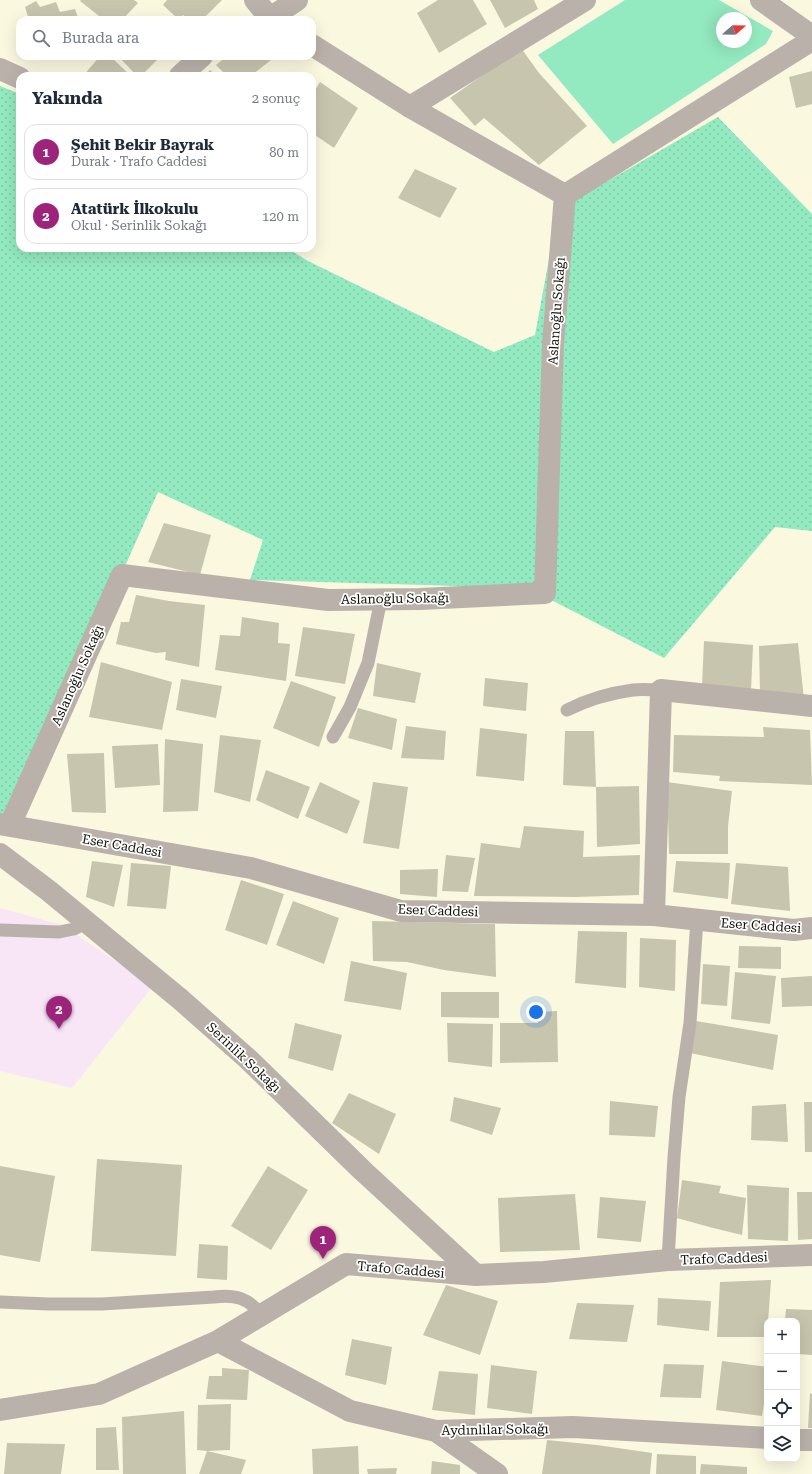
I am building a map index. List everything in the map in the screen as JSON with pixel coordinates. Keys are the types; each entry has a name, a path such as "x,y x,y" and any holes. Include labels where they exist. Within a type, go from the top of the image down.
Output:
{"street":[{"path":"255,0 264,16"},
{"path":"271,16 297,0"},
{"path":"410,107 585,0"},
{"path":"761,0 812,36"},
{"path":"316,48 410,107 565,195 812,40"},
{"path":"184,72 198,60"},
{"path":"0,69 16,76"},
{"name":"Aslanoğlu Sokağı","path":"5,825 122,575 328,600 420,599 545,592 553,344 565,195"},
{"path":"654,915 661,690 812,706"},
{"name":"Eser Caddesi","path":"5,825 251,868 401,911 654,915 794,930 812,928"},
{"name":"Serinlik Sokağı","path":"0,854 87,922 180,999 248,1059 363,1171 476,1275"},
{"name":"Trafo Caddesi","path":"0,1410 99,1394 218,1341 346,1264 476,1275 544,1272 668,1260 812,1255"},
{"name":"Aydınlılar Sokağı","path":"218,1341 350,1411 436,1431 573,1427 764,1438"},
{"path":"436,1431 497,1474"},
{"path":"800,1440 812,1440"}],"lane":[{"path":"333,737 350,707 368,663 381,599"},
{"path":"567,710 584,702 633,690 661,690"},
{"path":"668,1260 679,1097 690,1023 697,920"},
{"path":"0,930 59,932 74,929 87,922"},
{"path":"0,1302 102,1304 226,1295 238,1297 247,1301 256,1307 262,1315"}],"shaded area":[{"path":"0,908 62,925 153,986 72,1088 0,1071"}],"green space":[{"path":"625,0 719,0 740,12 716,12 716,48 752,48 752,19 773,31 766,44 613,144 538,55"},
{"path":"0,86 16,92 16,252 293,252 308,261 494,352 535,335 558,210 718,117 812,214 812,531 775,527 664,658 528,588 250,580 263,540 158,492 10,825 0,817"}],"building":[{"path":"134,0 138,3 126,16 99,16 80,1"},
{"path":"167,0 222,0 206,16 175,16 163,5"},
{"path":"438,0 473,0 487,24 439,53 417,13"},
{"path":"490,0 534,0 538,9 505,28"},
{"path":"36,1 40,7 56,2 60,12 75,9 78,16 28,16 25,7"},
{"path":"521,48 539,73 587,126 539,165 484,118 475,126 450,98"},
{"path":"97,60 114,60 127,72 86,72"},
{"path":"122,60 157,60 145,72 133,72"},
{"path":"222,60 271,60 256,72 223,72 216,65"},
{"path":"812,71 812,104 796,108 789,77"},
{"path":"320,82 358,108 334,148 316,136 316,88"},
{"path":"415,169 457,188 440,218 398,198"},
{"path":"164,523 211,535 200,575 148,562"},
{"path":"136,595 169,601 205,605 199,667 165,660 166,652 156,653 116,644 121,622 129,622"},
{"path":"242,617 279,623 278,643 290,644 286,681 215,670 220,635 240,636"},
{"path":"303,627 355,634 345,684 295,676"},
{"path":"704,641 753,645 751,690 702,686"},
{"path":"798,643 804,699 760,694 759,646"},
{"path":"101,662 172,682 162,730 89,717"},
{"path":"377,663 421,673 415,703 373,696"},
{"path":"485,678 528,683 526,711 483,706"},
{"path":"181,679 222,686 216,718 176,710"},
{"path":"291,681 336,697 319,747 273,728"},
{"path":"358,708 397,719 392,750 348,738"},
{"path":"406,726 446,731 444,760 401,758"},
{"path":"763,727 810,730 812,785 719,781 720,776 673,772 674,735 764,737"},
{"path":"480,728 527,734 524,781 476,776"},
{"path":"565,731 594,731 596,787 563,785"},
{"path":"220,735 261,740 250,802 214,792"},
{"path":"165,739 203,744 198,811 163,812"},
{"path":"158,744 160,785 115,788 112,746"},
{"path":"104,753 106,813 72,812 67,754"},
{"path":"266,770 310,787 298,819 256,800"},
{"path":"320,782 360,801 347,834 305,816"},
{"path":"373,782 408,787 399,849 363,843"},
{"path":"667,782 732,791 728,826 728,854 669,854"},
{"path":"639,786 640,844 597,847 596,787"},
{"path":"524,826 584,831 583,857 640,855 639,895 576,897 474,896 481,843 520,848"},
{"path":"446,855 475,858 468,892 442,891"},
{"path":"92,861 123,865 114,907 86,897"},
{"path":"676,861 730,863 728,899 673,892"},
{"path":"131,863 171,866 166,909 127,906"},
{"path":"736,863 788,867 790,911 731,904"},
{"path":"438,869 437,897 400,894 400,870"},
{"path":"241,880 284,894 267,945 225,930"},
{"path":"293,901 339,918 324,964 276,945"},
{"path":"372,921 495,924 496,977 444,970 407,962 373,961"},
{"path":"578,931 627,932 626,988 575,983"},
{"path":"640,938 676,940 675,991 639,987"},
{"path":"739,946 781,947 781,969 738,968"},
{"path":"351,961 407,973 401,1010 344,1001"},
{"path":"703,964 730,966 727,1006 701,1004"},
{"path":"735,972 776,976 770,1024 731,1019"},
{"path":"812,976 812,1006 782,1007 781,978"},
{"path":"441,992 499,992 499,1018 441,1017"},
{"path":"557,1011 558,1062 500,1063 500,1023 538,1023 537,1012"},
{"path":"696,1021 778,1035 773,1070 690,1053"},
{"path":"295,1023 342,1035 333,1071 288,1058"},
{"path":"447,1023 493,1024 492,1067 448,1062"},
{"path":"349,1093 396,1114 379,1154 332,1123"},
{"path":"454,1097 501,1108 492,1135 450,1121"},
{"path":"610,1101 658,1106 655,1137 609,1135"},
{"path":"804,1102 812,1102 812,1152 805,1152"},
{"path":"786,1104 788,1142 751,1140 752,1106"},
{"path":"97,1159 182,1165 176,1256 91,1251"},
{"path":"0,1166 55,1176 40,1262 0,1255"},
{"path":"268,1166 308,1190 271,1250 231,1226"},
{"path":"682,1180 721,1186 719,1193 746,1198 742,1235 677,1218"},
{"path":"747,1185 789,1188 788,1241 748,1239"},
{"path":"797,1192 812,1192 812,1239 798,1240"},
{"path":"575,1194 580,1250 500,1252 498,1198"},
{"path":"600,1197 646,1201 641,1242 597,1238"},
{"path":"199,1244 228,1246 227,1280 197,1278"},
{"path":"771,1280 768,1318 764,1318 764,1337 717,1337 720,1282"},
{"path":"446,1285 498,1301 480,1355 423,1335"},
{"path":"658,1298 711,1301 709,1331 657,1325"},
{"path":"577,1303 634,1305 627,1342 569,1339"},
{"path":"786,1309 812,1310 812,1355 800,1354 800,1318 785,1318"},
{"path":"352,1339 392,1347 386,1385 345,1375"},
{"path":"722,1361 764,1367 764,1404 762,1416 716,1410"},
{"path":"664,1364 704,1365 701,1398 660,1397"},
{"path":"491,1365 537,1371 532,1414 487,1408"},
{"path":"222,1368 249,1370 247,1400 206,1399 209,1376 222,1376"},
{"path":"439,1371 478,1374 475,1415 432,1410"},
{"path":"810,1393 812,1394 812,1428 808,1428"},
{"path":"231,1404 230,1450 197,1450 198,1405"},
{"path":"184,1411 186,1474 123,1474 122,1417"},
{"path":"116,1427 119,1470 96,1470 96,1428"},
{"path":"547,1440 652,1453 650,1474 542,1474"},
{"path":"7,1443 65,1444 61,1474 4,1474"},
{"path":"358,1446 359,1474 313,1474 312,1449"},
{"path":"207,1451 246,1460 241,1474 199,1474"},
{"path":"657,1454 696,1456 696,1474 656,1474"},
{"path":"432,1461 460,1465 460,1474 431,1474"},
{"path":"701,1464 747,1467 747,1474 700,1474"},
{"path":"397,1468 396,1474 368,1474 367,1469"}],"place":[{"name":"Atatürk İlkokulu","path":"59,1029"},
{"name":"Şehit Bekir Bayrak","path":"323,1259"}]}
